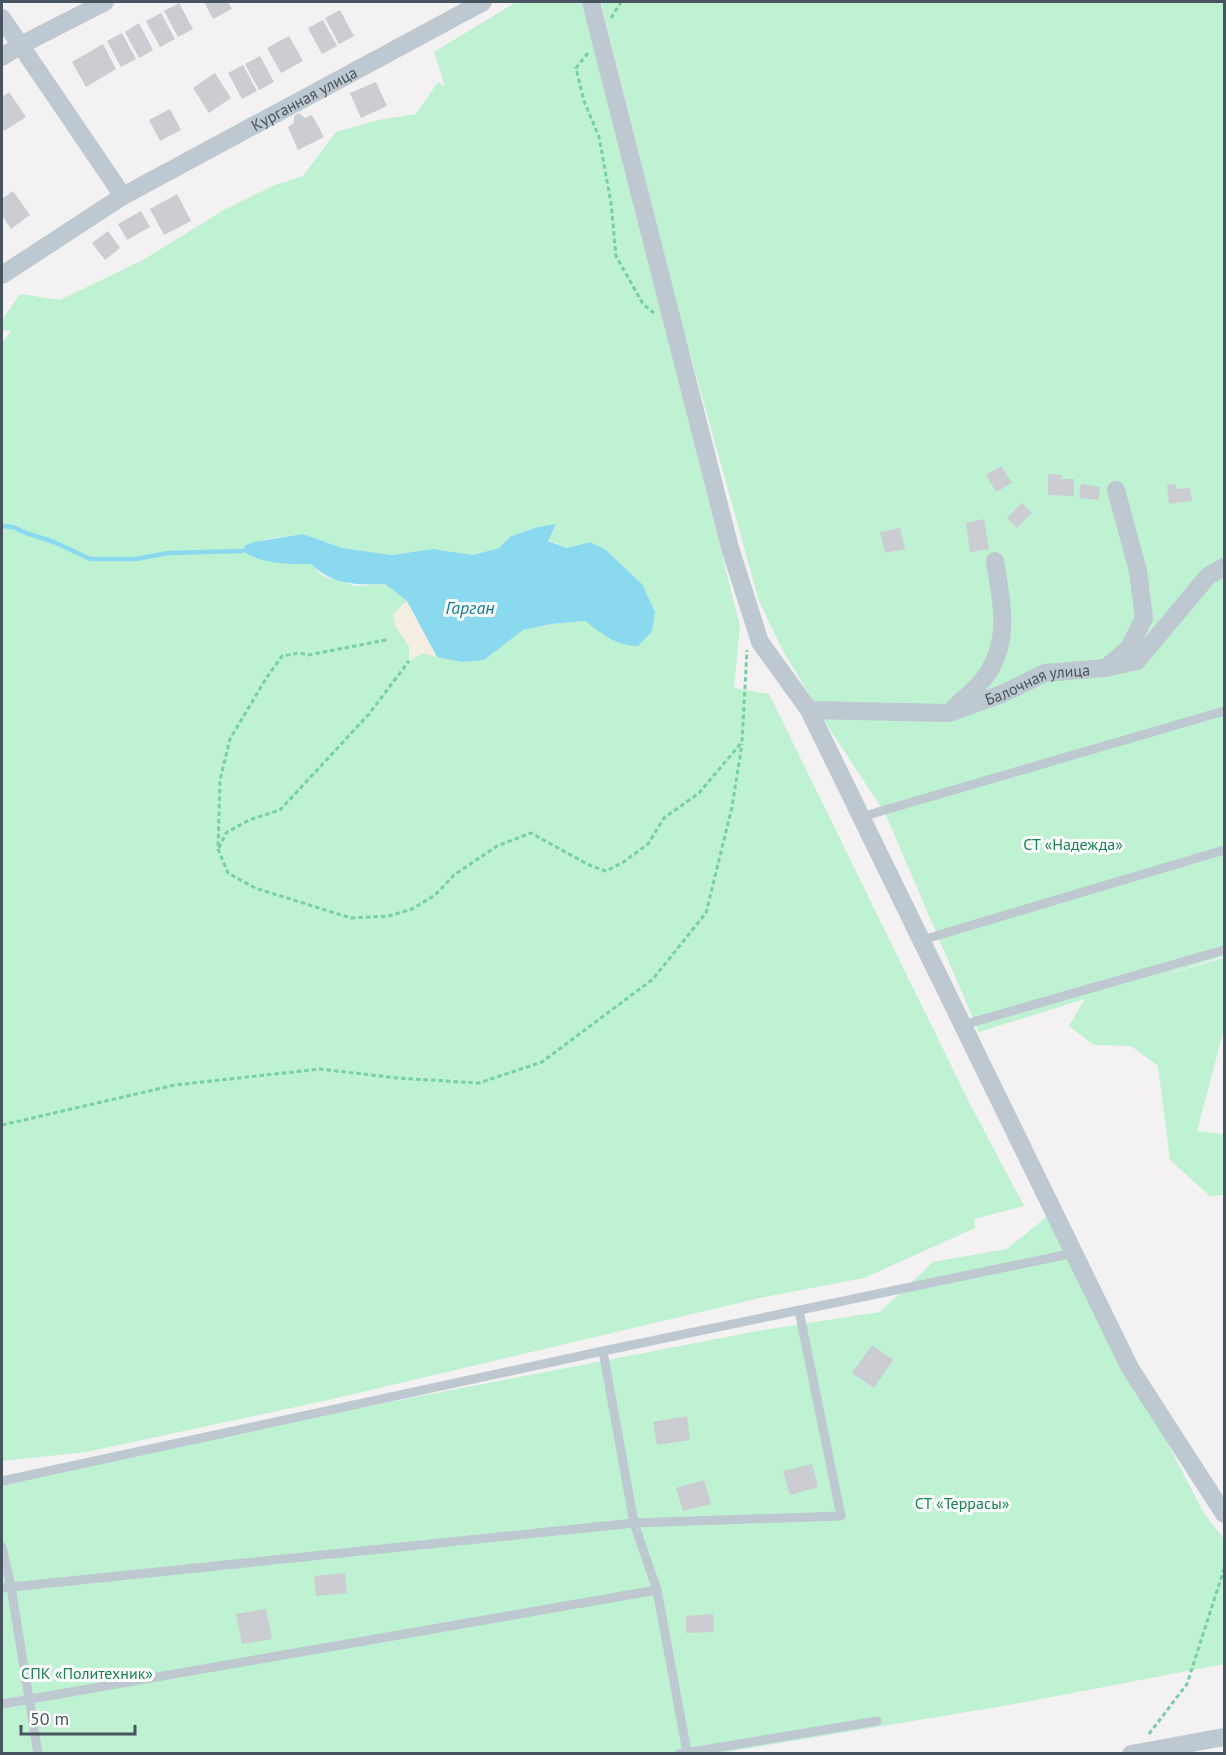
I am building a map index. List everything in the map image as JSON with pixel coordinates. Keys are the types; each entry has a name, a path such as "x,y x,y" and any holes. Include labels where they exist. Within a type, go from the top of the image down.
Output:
{"street":[{"path":"2,57 105,2"},
{"name":"Курганная улица","path":"2,275 123,196 483,2"},
{"path":"591,2 730,549 760,642 809,710 1130,1368 1224,1514"},
{"path":"2,18 123,196"},
{"path":"1105,668 1129,648 1144,618 1138,571 1116,490"},
{"path":"949,713 987,675 1000,650 1004,621 995,561"},
{"name":"Балочная улица","path":"809,710 949,713 1002,694 1045,673 1105,668 1137,661 1208,576 1224,567"},
{"path":"1133,1753 1224,1737"}],"lane":[{"path":"861,816 1224,711"},
{"path":"922,940 1224,850"},
{"path":"963,1024 1224,950"},
{"path":"2,1481 1074,1252"},
{"path":"6,1587 634,1523 841,1516 799,1311"},
{"path":"603,1351 634,1523 657,1590 683,1753 877,1721"},
{"path":"2,1547 6,1587 38,1754"},
{"path":"2,1704 657,1590"}],"path":[{"path":"621,2 600,38 576,68 584,101 599,137 612,203 616,256 643,304 674,328"},
{"path":"386,640 308,655 300,653 282,656 267,677 230,739 220,780 218,849 228,873 255,888 351,918 389,916 412,909 435,895 454,874 497,846 531,833 589,865 606,871 622,863 648,844 664,818 699,793 742,742"},
{"path":"2,1125 186,1084 321,1069 397,1078 479,1083 542,1062 653,979 706,913 732,807 742,742 747,646"},
{"path":"218,849 226,833 249,820 280,810 369,714 409,660"},
{"path":"1133,1753 1187,1684 1224,1569"}],"green space":[{"path":"516,2 583,2 740,626 734,688 769,694 969,1102 1024,1206 974,1219 975,1228 864,1278 760,1298 328,1400 86,1452 2,1461 2,343 11,331 2,330 2,320 20,294 60,300 143,260 224,210 275,185 303,176 336,132 378,120 416,114 438,82 445,87 434,52","holes":["556,525 548,540 567,548 590,542 605,549 642,584 604,635 586,621 551,624 522,630 484,660 437,657 423,653 409,660 409,646 396,627 393,614 407,601 385,584 356,586 323,576 311,564 246,545 267,539 303,534 342,548 392,555 433,549 473,555 499,548 511,536 538,527"]},
{"name":"СТ «Надежда»","path":"601,2 1224,2 1224,956 1158,977 1224,958 1224,1029 1197,1131 1224,1134 1224,1195 1210,1196 1170,1160 1158,1066 1131,1046 1094,1045 1069,1026 1085,999 979,1032 885,813 829,728 781,647 759,601 681,321"},
{"name":"СТ «Террасы»","path":"1050,1214 1203,1512 1224,1539 1224,1664 1009,1705 720,1753 2,1754 2,1477 763,1330 880,1312 933,1262 1007,1249"}],"sand":[{"path":"407,601 437,657 423,653 409,661 409,646 396,627 393,614"}],"water":[{"name":"Гарган","path":"556,524 548,541 567,548 590,542 605,549 642,584 655,612 652,631 638,646 616,642 585,621 551,624 523,630 484,660 462,662 437,657 407,601 385,584 336,580 311,564 266,561 242,551 246,545 254,542 303,534 342,548 392,555 433,549 473,555 499,548 511,536"}],"building":[{"path":"204,2 228,2 232,9 213,19"},
{"path":"179,3 193,29 178,37 164,11"},
{"path":"340,10 354,36 339,44 325,18"},
{"path":"161,13 175,39 160,47 146,21"},
{"path":"323,20 337,46 322,54 308,28"},
{"path":"139,23 153,50 139,58 125,32"},
{"path":"122,33 136,59 121,67 107,41"},
{"path":"289,36 303,61 281,73 267,48"},
{"path":"103,44 116,69 86,87 72,62"},
{"path":"260,56 274,82 259,90 245,64"},
{"path":"243,65 257,91 242,99 228,73"},
{"path":"215,73 231,98 209,113 193,88"},
{"path":"376,82 387,106 361,118 350,93"},
{"path":"9,92 26,117 4,131 2,97"},
{"path":"170,109 181,130 160,141 149,120"},
{"path":"299,113 305,118 312,115 324,137 298,150 288,127 294,123 294,116"},
{"path":"13,191 30,215 11,229 2,215 2,199"},
{"path":"177,194 191,221 164,235 150,209"},
{"path":"141,211 150,227 127,240 118,224"},
{"path":"108,231 120,248 105,260 92,243"},
{"path":"1001,466 1012,483 996,492 986,475"},
{"path":"1048,474 1062,475 1061,479 1074,479 1074,496 1048,495"},
{"path":"1081,484 1100,487 1098,500 1079,498"},
{"path":"1176,484 1176,489 1190,488 1192,501 1169,504 1167,485"},
{"path":"1022,503 1032,513 1017,528 1007,518"},
{"path":"984,519 989,549 970,552 966,523"},
{"path":"900,528 905,549 885,553 880,532"},
{"path":"872,1345 893,1360 874,1388 852,1373"},
{"path":"687,1416 690,1440 657,1445 653,1422"},
{"path":"812,1464 818,1487 790,1495 783,1471"},
{"path":"704,1480 711,1504 683,1511 676,1488"},
{"path":"345,1573 347,1593 316,1596 314,1576"},
{"path":"266,1609 272,1639 242,1644 236,1614"},
{"path":"713,1614 714,1632 686,1633 686,1616"}],"waterway":[{"path":"2,526 13,527 54,542 90,559 136,559 168,553 242,551"}],"park label":[{"name":"СПК «Политехник»","path":"87,1673"}]}
